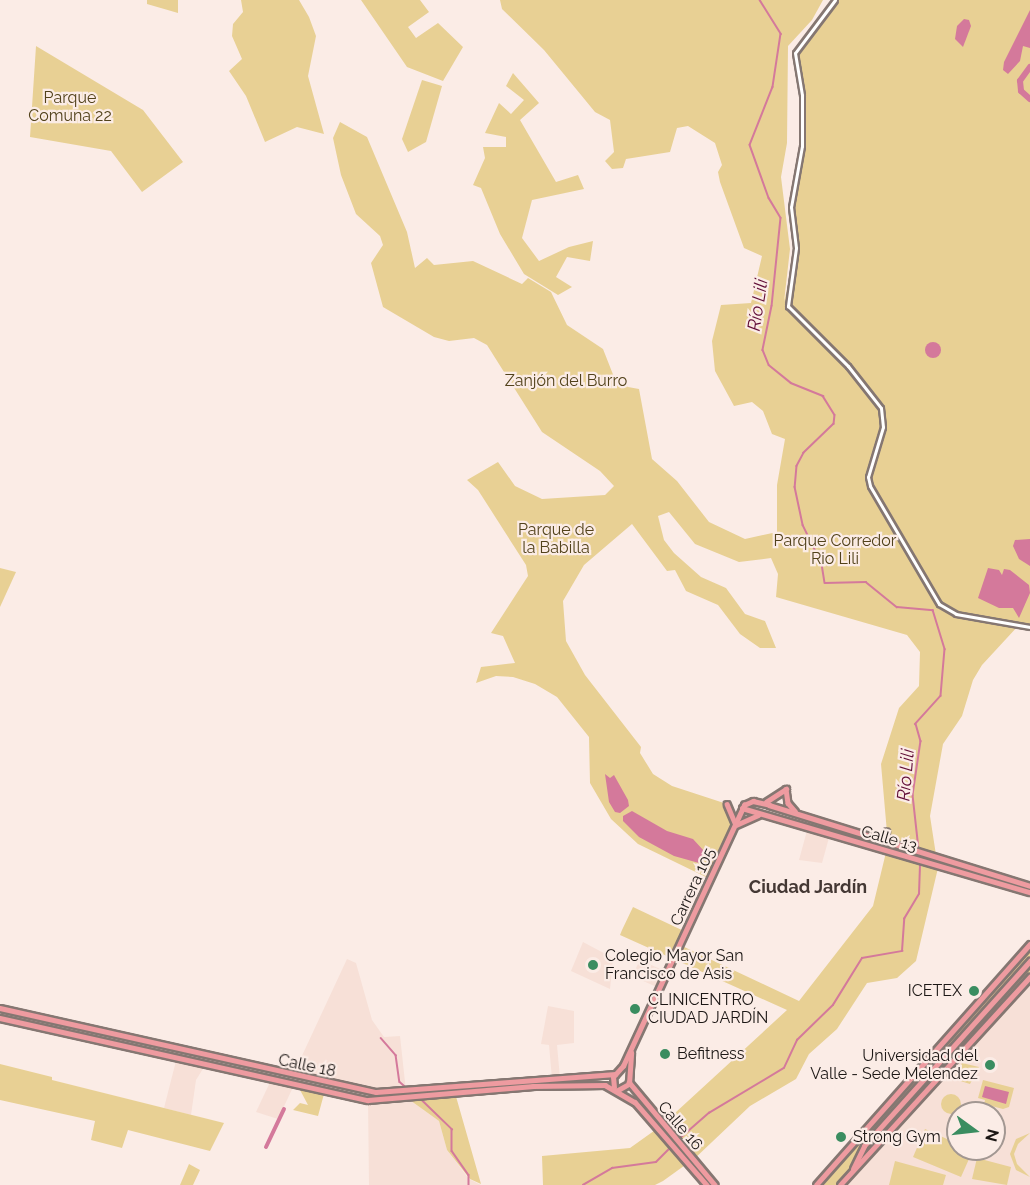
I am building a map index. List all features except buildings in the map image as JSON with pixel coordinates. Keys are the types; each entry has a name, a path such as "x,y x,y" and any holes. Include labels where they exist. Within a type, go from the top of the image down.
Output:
{"main road":[{"name":"Calle 13","path":"800,814 788,803 786,789 778,797 764,803 923,855 1030,886"},
{"path":"742,808 750,801 770,805"},
{"path":"727,804 734,817 734,827"},
{"name":"Calle 13","path":"742,808 1030,892"},
{"name":"Carrera 105","path":"616,1074 634,1041 742,808"},
{"path":"773,817 779,808"},
{"path":"734,827 747,818 762,814"},
{"path":"879,841 886,832"},
{"path":"816,1185 1030,944"},
{"path":"852,1171 864,1146 1030,961"},
{"path":"840,1185 1030,978"},
{"name":"Calle 18","path":"0,1008 370,1091 406,1091 616,1074"},
{"name":"Calle 18","path":"0,1018 368,1100 555,1085 588,1084 616,1089"},
{"name":"Carrera 105","path":"629,1081 634,1041"},
{"path":"616,1074 629,1081 625,1089 616,1089 611,1083 616,1074"},
{"name":"Calle 16","path":"629,1081 668,1130 707,1185"},
{"name":"Calle 16","path":"616,1089 635,1102 663,1134 715,1185"}],"street":[{"path":"835,0 795,53 802,95 802,146 791,207 796,248 788,306 847,365 881,408 882,427 868,477 870,486 939,604 956,615 1030,627"}],"shaded area":[{"path":"1030,10 1030,48 1023,46 1020,61 1008,74 1003,70 1004,62"},
{"path":"964,19 969,20 971,26 963,47 955,39 957,26"},
{"path":"933,342 939,344 941,350 939,356 933,358 927,356 925,350 927,344"},
{"path":"1030,539 1030,566 1019,559 1013,546 1015,540"},
{"path":"988,568 999,570 1002,575 1004,569 1010,570 1029,585 1030,593 1019,618 1013,608 999,608 978,598"},
{"path":"605,774 610,778 614,775 628,800 629,806 620,813 615,812 609,802"},
{"path":"632,811 667,831 693,839 704,851 699,863 674,856 639,837 623,821 623,816"},
{"path":"808,827 830,834 822,863 799,860"},
{"name":"Colegio Mayor San Francisco de Asis","path":"583,942 613,958 610,989 571,971"},
{"path":"347,959 356,963 372,1020 384,1037 400,1036 406,1091 382,1092 293,1075"},
{"path":"640,960 667,972 659,988 632,976"},
{"name":"Universidad del Valle - Sede Melendez","path":"1030,977 1030,1185 840,1185"},
{"path":"548,1006 574,1011 574,1043 557,1045 560,1078 552,1079 549,1045 541,1044"},
{"path":"177,1057 206,1064 196,1080 191,1115 164,1108"},
{"path":"272,1078 295,1083 278,1119 256,1112"},
{"path":"985,1086 1009,1092 1006,1104 1006,1101 982,1097"},
{"path":"407,1098 439,1121 447,1150 469,1179 481,1185 369,1185 368,1100"}],"green space":[{"path":"147,0 178,0 178,13 147,4"},
{"path":"241,0 299,0 316,36 308,76 324,134 297,127 265,142 246,96 229,71 242,59 232,36 233,24 243,12"},
{"path":"361,0 420,0 429,12 408,27 416,38 438,23 463,47 443,81 407,67"},
{"path":"500,0 823,0 812,20 788,46 787,143 781,177 790,249 784,302 795,254 791,215 801,162 800,82 794,56 799,43 835,0 1030,0 1030,627 1019,625 982,665 973,680 962,716 943,744 930,816 938,868 916,961 897,978 867,983 837,1029 809,1054 796,1079 750,1106 693,1160 663,1124 787,1010 620,935 622,930 633,907 686,932 680,945 799,1001 873,906 888,844 881,764 899,708 919,686 920,652 907,635 776,597 778,574 771,558 739,562 695,544 669,512 658,516 664,540 674,553 701,577 726,588 745,614 765,621 776,648 760,648 740,634 718,605 686,591 675,570 667,571 632,524 584,565 563,601 566,641 585,675 641,747 640,753 653,774 672,786 727,804 735,822 710,879 638,844 611,819 590,783 589,737 557,697 535,684 513,677 496,676 476,683 481,667 515,663 503,636 491,633 528,576 526,565 478,490 467,480 498,462 515,486 542,499 605,495 614,486 600,471 542,432 487,345 474,338 449,341 434,337 383,307 371,263 383,245 380,236 356,214 341,175 333,138 340,122 367,137 407,232 415,268 427,258 434,265 473,261 522,284 528,278 551,292 567,325 603,349 614,377 628,387 639,389 652,459 677,481 709,522 745,539 777,532 777,485 785,439 772,434 763,411 752,402 734,406 715,371 712,341 721,305 751,303 762,256 744,248 720,182 718,172 722,165 715,143 688,126 677,128 670,152 626,159 623,168 612,169 605,161 614,152 610,120 595,112 544,50 502,9"},
{"name":"Parque Comuna 22","path":"36,46 143,110 183,162 142,192 111,151 30,137"},
{"path":"513,73 539,103 520,120 556,182 578,175 584,189 532,200 522,238 539,261 569,247 593,241 590,261 567,257 556,277 572,287 558,295 524,274 500,234 481,188 473,185 485,158 483,147 506,147 506,137 485,133 499,103 511,114 524,100 506,86"},
{"path":"422,80 442,86 426,142 408,152 402,139"},
{"path":"0,568 16,572 0,607"},
{"path":"1030,944 1030,977 840,1185 816,1185"},
{"path":"962,1063 979,1067 970,1084 954,1079"},
{"path":"0,1064 52,1077 52,1080 224,1123 210,1151 128,1130 122,1148 91,1140 95,1121 0,1100"},
{"path":"983,1080 1014,1088 1009,1107 1006,1108 1006,1101 985,1101 978,1098"},
{"path":"299,1088 324,1094 318,1116 293,1110 300,1103 308,1105"},
{"path":"455,1093 481,1184 470,1179 447,1150 439,1121 407,1098"},
{"path":"947,1095 955,1095 960,1100 946,1101 946,1112 942,1108 942,1100"},
{"path":"658,1128 688,1163 655,1185 543,1185 542,1156 630,1148"},
{"path":"925,1129 946,1139 946,1161 968,1161 961,1177 913,1157"},
{"path":"1030,1133 1018,1144 1014,1154 1017,1164 1030,1177 1016,1170 1010,1154 1016,1139"},
{"path":"895,1161 946,1175 943,1185 889,1185"},
{"path":"976,1161 988,1161 1011,1167 1007,1185 972,1179"},
{"path":"189,1164 200,1170 193,1185 180,1185"}],"waterway":[{"name":"Río Lili","path":"760,0 781,34 773,87 750,145 769,198 781,218 772,306 763,350 769,365 791,383 823,396 835,415 834,424 804,453 797,466 795,487 803,525 822,564 825,583 866,582 897,607 933,610 945,649 941,696 916,724 921,741 913,795 919,849"},
{"path":"1030,67 1020,81 1021,91 1030,99"},
{"name":"Río Lili","path":"679,1139 709,1113 784,1068 797,1040 833,1005 862,958 902,951 904,919 919,894 920,863"},
{"path":"381,1038 396,1055 400,1082 407,1088"},
{"path":"420,1098 452,1129 452,1151 469,1175 469,1185"},
{"path":"266,1147 284,1109"},
{"name":"Río Lili","path":"583,1185 612,1168 656,1162 676,1142"}],"place":[{"name":"Colegio Mayor San Francisco de Asis","path":"593,965"},
{"name":"ICETEX","path":"974,991"},
{"name":"CLINICENTRO CIUDAD JARDÍN","path":"635,1009"},
{"name":"Befitness","path":"665,1054"},
{"name":"Universidad del Valle - Sede Melendez","path":"990,1065"},
{"name":"Strong Gym","path":"841,1137"}],"district":[{"name":"Ciudad Jardín","path":"808,887"}],"park label":[{"name":"Zanjón del Burro","path":"566,381"},
{"name":"Parque de la Babilla","path":"556,539"},
{"name":"Parque Corredor Rio Lili","path":"835,550"}]}
